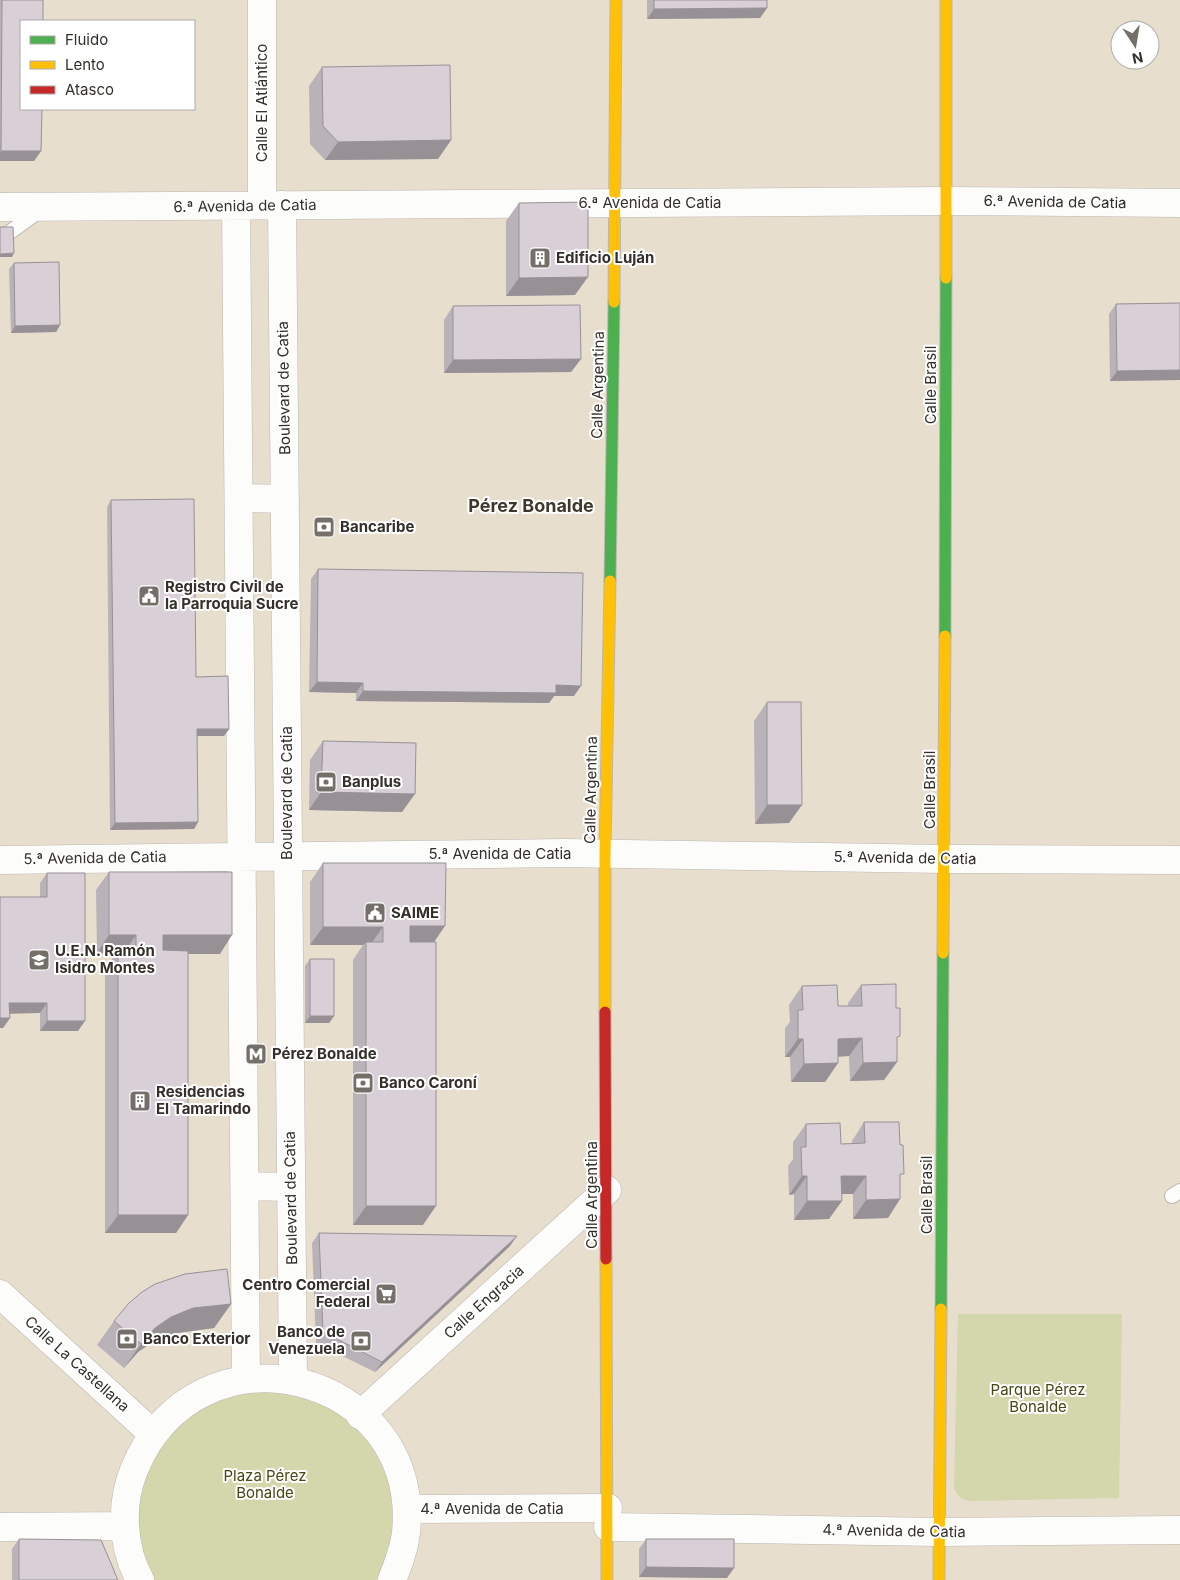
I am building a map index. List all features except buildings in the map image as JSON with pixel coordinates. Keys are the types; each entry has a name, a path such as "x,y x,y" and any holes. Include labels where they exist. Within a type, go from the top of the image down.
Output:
{"street":[{"name":"Calle El Atlántico","path":"260,205 262,0"},
{"name":"Calle Argentina","path":"608,1580 605,854 616,203 616,0"},
{"name":"Calle Brasil","path":"939,1580 944,859 946,0"},
{"name":"6.ª Avenida de Catia","path":"0,208 946,201 1180,203"},
{"path":"246,1380 239,498 260,205"},
{"name":"Boulevard de Catia","path":"260,205 285,499 293,1381"},
{"path":"239,498 285,499"},
{"name":"5.ª Avenida de Catia","path":"0,860 605,854 1180,860"},
{"path":"245,1186 291,1187"},
{"name":"Calle Engracia","path":"360,1415 607,1190"},
{"name":"Calle La Castellana","path":"0,1294 153,1434"},
{"path":"140,1580 128,1550 125,1526 126,1501 131,1477 140,1454 153,1434 189,1400 210,1389 234,1381 258,1378 293,1381 330,1393 350,1405 369,1422 384,1441 396,1462 403,1485 407,1509 406,1534 401,1558 392,1580"},
{"name":"4.ª Avenida de Catia","path":"407,1509 939,1532 1180,1530"},
{"path":"0,1527 125,1526"}],"lane":[{"path":"10,232 44,207"}],"shaded area":[{"path":"0,0 1180,0 1180,1580 0,1580"}],"green space":[{"name":"Parque Pérez Bonalde","path":"958,1314 1122,1314 1119,1498 969,1501 958,1495 954,1487"},
{"name":"Plaza Pérez Bonalde","path":"284,1390 327,1405 348,1421 365,1439 379,1460 388,1483 393,1507 393,1531 387,1556 376,1580 153,1580 145,1564 136,1521 143,1477 164,1438 198,1408 239,1392"}],"traffic: fast":[{"path":"945,636 946,278"},
{"path":"610,581 614,302"},
{"path":"941,1309 943,953"}],"traffic: slow":[{"path":"614,302 616,0"},
{"path":"946,0 946,278"},
{"path":"605,1012 605,854 610,581"},
{"path":"943,953 945,636"},
{"path":"606,1259 607,1580"},
{"path":"939,1580 941,1309"}],"traffic: jam":[{"path":"605,1012 606,1259"}],"place":[{"name":"Edificio Luján","path":"540,258"},
{"name":"Bancaribe","path":"324,527"},
{"name":"Registro Civil de la Parroquia Sucre","path":"149,596"},
{"name":"Banplus","path":"326,782"},
{"name":"SAIME","path":"375,913"},
{"name":"U.E.N. Ramón Isidro Montes","path":"39,960"},
{"name":"Pérez Bonalde","path":"256,1054"},
{"name":"Banco Caroní","path":"363,1083"},
{"name":"Residencias El Tamarindo","path":"140,1101"},
{"name":"Centro Comercial Federal","path":"386,1294"},
{"name":"Banco Exterior","path":"127,1339"},
{"name":"Banco de Venezuela","path":"361,1341"}],"district":[{"name":"Pérez Bonalde","path":"531,506"}]}
